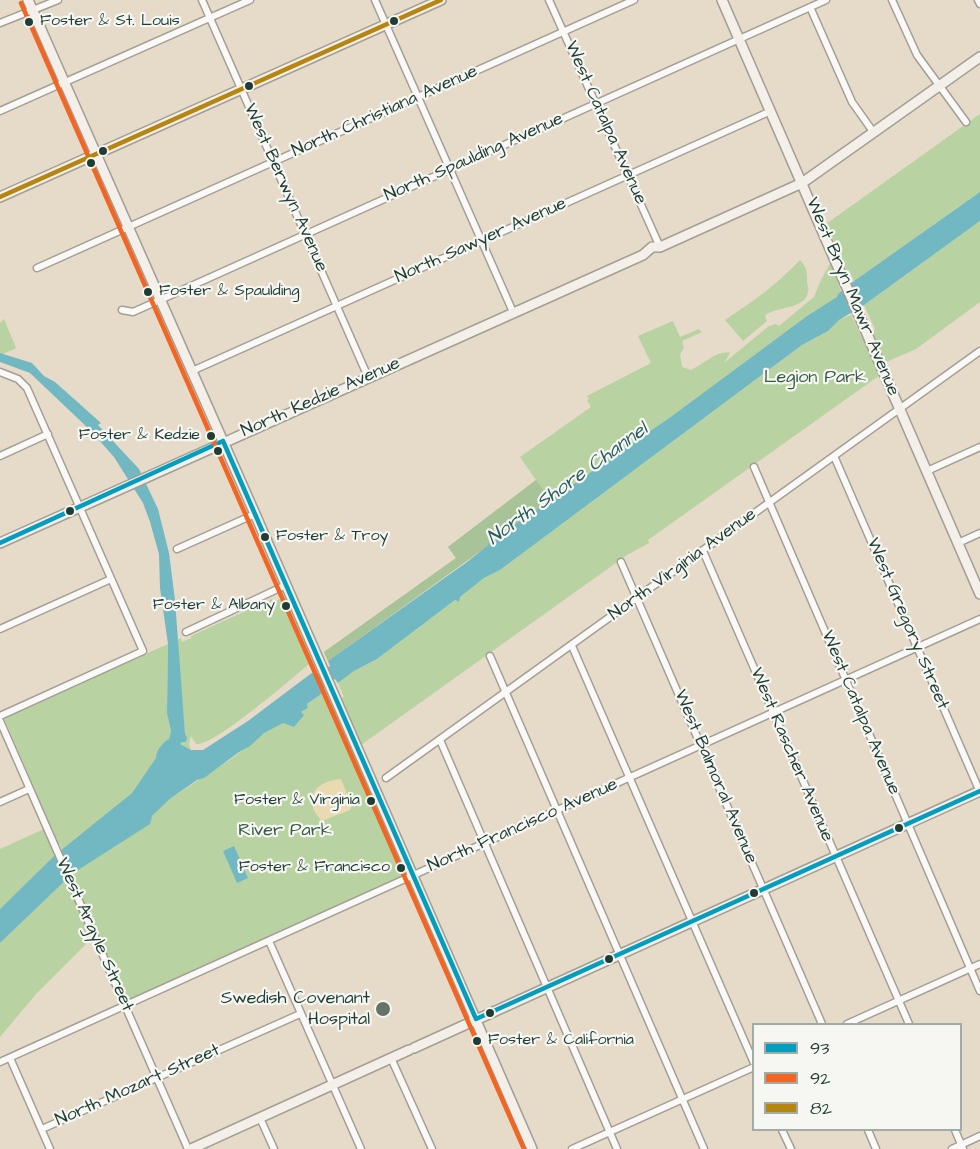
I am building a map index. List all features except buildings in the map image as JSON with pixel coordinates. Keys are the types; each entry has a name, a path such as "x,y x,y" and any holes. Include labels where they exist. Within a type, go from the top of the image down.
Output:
{"main road":[{"path":"28,0 532,1149"},
{"path":"0,197 441,0"},
{"name":"West Bryn Mawr Avenue","path":"722,0 980,594"},
{"name":"North Kedzie Avenue","path":"0,543 513,312 643,255 655,253 660,247 802,183 980,57"},
{"path":"190,1149 980,791"}],"street":[{"path":"0,23 58,0"},
{"name":"West Berwyn Avenue","path":"202,0 368,377"},
{"path":"0,111 250,0"},
{"path":"375,0 513,312"},
{"name":"West Catalpa Avenue","path":"549,0 660,247"},
{"name":"North Christiana Avenue","path":"37,268 634,0"},
{"name":"North Spaulding Avenue","path":"122,310 133,312 826,0"},
{"path":"892,0 917,55 966,122"},
{"path":"810,7 852,102 874,133"},
{"name":"North Sawyer Avenue","path":"192,371 771,111"},
{"name":"North Virginia Avenue","path":"386,778 980,351"},
{"path":"0,372 23,382 32,398 143,651 0,716"},
{"path":"0,456 48,434"},
{"path":"927,471 980,447"},
{"name":"West Gregory Street","path":"834,456 980,791"},
{"name":"West Catalpa Avenue","path":"753,467 980,992"},
{"path":"177,549 255,514"},
{"path":"958,543 980,532"},
{"name":"West Rascher Avenue","path":"703,551 909,1023"},
{"name":"West Balmoral Avenue","path":"621,562 822,1023"},
{"path":"0,629 111,579"},
{"path":"186,632 286,585"},
{"name":"North Francisco Avenue","path":"0,1062 980,619"},
{"path":"572,646 752,1063"},
{"path":"490,656 704,1149"},
{"name":"West Argyle Street","path":"0,721 190,1149"},
{"path":"440,740 617,1149"},
{"path":"0,802 29,789"},
{"path":"268,941 361,1149"},
{"path":"849,1023 980,964"},
{"name":"North Mozart Street","path":"42,1130 300,1014"},
{"path":"10,1058 50,1149"},
{"path":"391,1058 432,1149"},
{"path":"572,1149 752,1065"},
{"path":"261,1118 274,1149"},
{"path":"782,1131 791,1149"},
{"path":"868,1131 876,1149"},
{"path":"955,1131 962,1147"},
{"path":"952,1149 962,1147 980,1136"}],"green space":[{"path":"980,114 980,192 854,281 849,270 847,271 826,224"},
{"name":"Legion Park","path":"980,221 980,302 916,349 886,362 872,331 875,329 864,305"},
{"path":"800,260 807,272 806,297 796,305 769,313 765,316 767,321 743,341 725,320 764,293"},
{"path":"831,262 841,291 838,297 807,316 672,416 328,661 324,652 456,558 448,547 536,480 520,457 591,407 587,396 651,363 638,336 673,321 680,337 699,329 702,332 682,341 684,348 680,354 682,367 691,370 715,355 730,353 724,363 769,326 776,324 779,326 814,297"},
{"name":"Legion Park","path":"851,315 862,338 864,337 880,375 648,540 649,543 627,555 361,745 341,698 344,697 338,683 354,671 377,659 455,600 459,602 460,597 484,578 500,570 802,345 828,331 839,320"},
{"path":"4,319 16,348 3,354 0,353 0,323"},
{"path":"536,480 551,500 328,661 324,652 456,558 448,547"},
{"path":"272,599 273,602 284,600 312,664 218,735 196,744 191,736 189,744 191,750 180,744 187,741 177,640 181,638 182,642"},
{"path":"168,644 167,712 171,731 169,739 160,747 157,758 132,793 71,845 62,850 4,718"},
{"name":"River Park","path":"324,692 330,706 333,705 406,871 406,876 130,1000 127,998 72,874 131,836 171,798 231,759 264,733 308,708 307,704"},
{"path":"44,829 54,856 0,909 0,849"},
{"path":"65,880 92,938 36,994 0,1037 0,943"}],"sand":[{"path":"341,779 352,806 350,810 322,821 312,806 313,793 324,783"}],"water":[{"path":"980,192 980,221 864,305 839,320 828,331 802,345 500,570 484,578 460,597 459,602 455,600 377,659 354,671 338,683 335,679 323,688 324,692 307,704 308,708 301,712 304,715 294,727 283,723 264,733 250,746 171,798 152,816 150,824 72,874 0,943 0,909 54,856 132,793 156,758 160,747 169,739 171,731 167,713 168,644 160,588 159,554 143,503 114,457 90,430 30,373 0,362 0,353 32,363 44,376 55,382 101,423 98,425 139,469 158,509 169,553 187,738 186,742 180,744 191,750 203,750 248,721 315,671 317,675 330,666 328,661 467,562 502,534 672,416 807,316 837,297 854,281"},
{"path":"234,846 248,878 237,883 223,851"}],"transit line":[{"name":"82","path":"0,197 441,0"},
{"name":"92","path":"21,3 524,1149"},
{"name":"93","path":"223,441 476,1019"},
{"name":"93","path":"0,543 223,441"},
{"name":"93","path":"476,1019 980,791"}],"place":[{"name":"Foster & St. Louis","path":"29,22"},
{"name":"Foster & Spaulding","path":"148,292"},
{"name":"Foster & Kedzie","path":"211,436"},
{"name":"Foster & Troy","path":"265,537"},
{"name":"Foster & Albany","path":"286,606"},
{"name":"Foster & Virginia","path":"371,801"},
{"name":"Foster & Francisco","path":"401,868"},
{"name":"Swedish Covenant Hospital","path":"383,1009"},
{"name":"Foster & California","path":"477,1041"}],"water label":[{"name":"North Shore Channel","path":"568,485"}]}
